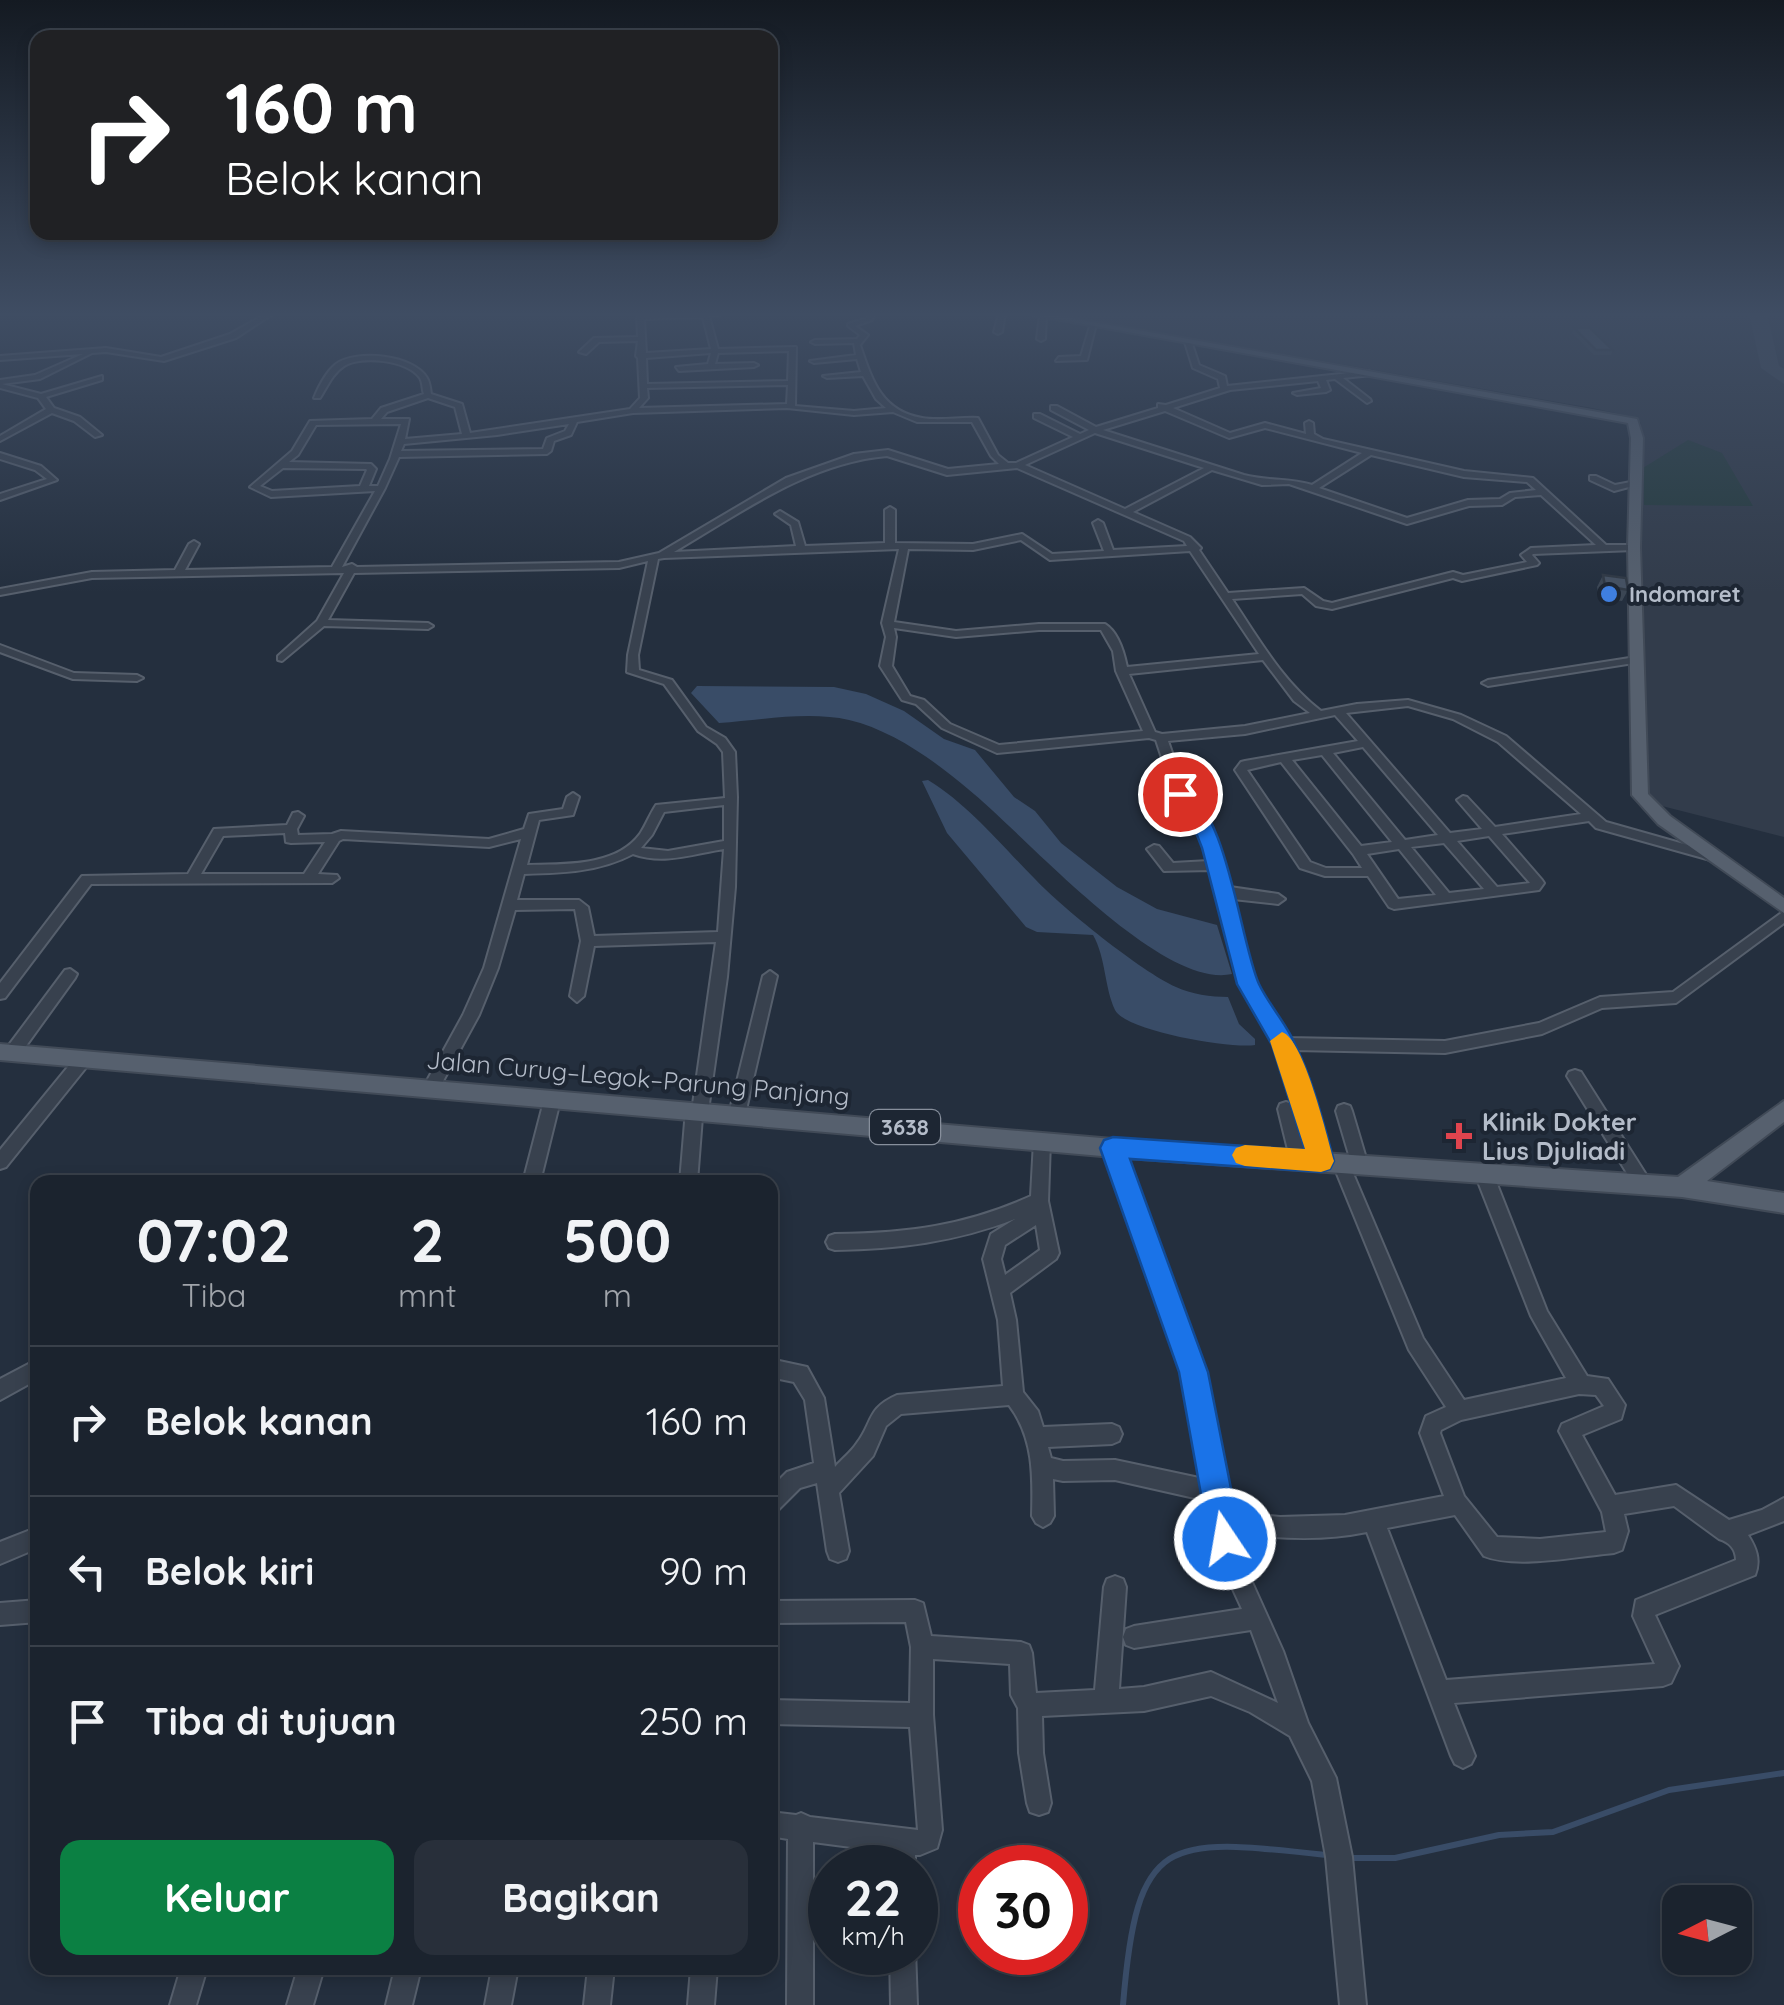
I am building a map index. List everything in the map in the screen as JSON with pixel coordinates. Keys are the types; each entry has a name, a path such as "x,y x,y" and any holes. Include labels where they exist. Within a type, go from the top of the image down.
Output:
{"main road":[{"path":"1555,407 1635,423 1640,795 1659,816 1784,907"},
{"name":"Jalan Curug–Legok–Parung Panjang","path":"6,1053 1113,1148 1635,1184 1784,1203"},
{"path":"1682,1188 1784,1110"}],"street":[{"path":"49,407 77,419 98,435"},
{"path":"374,422 382,411 395,407"},
{"path":"460,407 466,434"},
{"path":"634,411 639,407"},
{"path":"400,442 497,433 634,411 772,407"},
{"path":"795,407 854,414 894,410 908,412 917,420 976,420 995,456 1187,539 1298,699 1318,714"},
{"path":"890,407 894,410"},
{"path":"690,1175 722,936 730,801 727,748 702,730 668,682 633,672 633,655 658,557 768,490 828,464 888,453 940,472 1011,465 1159,407"},
{"path":"1162,407 1229,436 1265,425 1477,476 1522,478 1545,492 1604,548"},
{"path":"0,440 51,410"},
{"path":"1078,436 1032,417 1056,410 1095,430 1258,482 1287,480 1356,500 1407,521 1464,504 1502,502 1513,495 1545,492"},
{"path":"547,451 550,440 568,433 575,418"},
{"path":"337,568 382,488 399,454 406,421 312,424 296,453 259,480 255,491 276,494 382,488"},
{"path":"1310,423 1312,438"},
{"path":"488,455 497,433"},
{"path":"399,454 488,455 564,450"},
{"path":"1312,489 1370,452"},
{"path":"0,456 38,468 53,480 0,497"},
{"path":"283,465 368,466 372,469 363,489"},
{"path":"1128,511 1212,467"},
{"path":"1593,478 1616,489 1636,484"},
{"path":"890,510 890,546"},
{"path":"780,514 799,530 801,550"},
{"path":"1098,523 1109,551"},
{"path":"0,592 77,577 337,568 564,568 658,557 801,550 890,546 986,548 1022,537 1050,557 1196,548"},
{"path":"179,573 194,544"},
{"path":"904,547 887,623 891,636 886,666 906,698 920,702 946,726 997,749 1244,730 1337,710 1401,702 1468,722 1502,738 1588,816 1606,827 1714,857"},
{"path":"1225,596 1304,591 1320,604 1332,606 1453,575 1462,578 1534,564 1526,555 1531,551 1634,547"},
{"path":"282,658 320,624 352,568"},
{"path":"887,623 956,634 1103,626 1112,634 1122,670 1180,794 1202,824 1217,865 1248,984 1284,1044 1330,1162 1416,1344 1460,1410"},
{"path":"320,624 428,626"},
{"path":"0,648 73,676 137,678"},
{"path":"1122,670 1267,656"},
{"path":"1488,683 1636,660"},
{"path":"1337,710 1494,892"},
{"path":"1368,743 1245,765 1241,770 1305,865 1325,872 1372,872"},
{"path":"1324,750 1446,898"},
{"path":"1284,758 1358,851 1390,900 1400,906 1537,883 1463,800"},
{"path":"431,1088 479,998 512,905 534,817 568,812 573,797"},
{"path":"521,870 584,866 631,849 642,840 660,808 730,801"},
{"path":"1358,851 1588,816"},
{"path":"192,878 220,832 294,823 288,837 298,842 334,838 489,843 530,832"},
{"path":"309,877 334,838"},
{"path":"631,849 665,857 698,847 730,844"},
{"path":"1154,849 1169,868 1217,865"},
{"path":"0,994 86,879 332,878"},
{"path":"1224,890 1278,899"},
{"path":"512,905 578,905 586,920 588,942 577,996"},
{"path":"1284,1044 1446,1047 1542,1028 1600,1003 1676,997 1784,916"},
{"path":"588,942 722,936"},
{"path":"6,1053 70,974"},
{"path":"737,1114 770,976"},
{"path":"0,1162 82,1060"},
{"path":"1574,1076 1628,1158 1639,1178 1635,1184"},
{"path":"533,1175 552,1100"},
{"path":"1286,1109 1330,1162"},
{"path":"1330,1162 1344,1112"},
{"path":"999,1290 1050,1253 1041,1206 1042,1141"},
{"path":"1113,1148 1193,1372 1231,1561 1272,1651 1298,1728 1324,1778 1339,1857 1353,2005"},
{"path":"1484,1174 1540,1316 1581,1385"},
{"path":"835,1242 937,1238 1041,1206"},
{"path":"1041,1206 992,1248 1007,1320 1014,1396 1031,1418 1038,1437 1043,1516"},
{"path":"778,1370 800,1374 809,1386 838,1551"},
{"path":"4,1386 30,1372"},
{"path":"1220,1521 1280,1528 1345,1526 1456,1504 1464,1508 1496,1551 1614,1542 1616,1531 1610,1506 1569,1431 1614,1412 1615,1405 1598,1384 1581,1385 1460,1410 1433,1423 1430,1433 1456,1504"},
{"path":"778,1496 794,1479 826,1480 866,1450 878,1419 897,1405 1014,1396"},
{"path":"1038,1437 1112,1434"},
{"path":"1042,1466 1063,1471 1115,1470 1215,1492"},
{"path":"1610,1506 1676,1495 1722,1529 1733,1530 1784,1509"},
{"path":"1373,1520 1464,1756"},
{"path":"1441,1692 1663,1675 1668,1670 1666,1661 1644,1616 1644,1608 1748,1567 1747,1553 1733,1530"},
{"path":"0,1553 30,1540"},
{"path":"1106,1701 1115,1587"},
{"path":"778,1612 909,1609 919,1618 921,1715 930,1830 924,1842 778,1824"},
{"path":"0,1614 30,1612"},
{"path":"1134,1636 1256,1618"},
{"path":"922,1647 1021,1653 1023,1696 1030,1704 1031,1753 1039,1803"},
{"path":"1030,1704 1144,1699 1211,1684 1258,1704 1298,1728"},
{"path":"778,1712 921,1715"},
{"path":"800,1825 800,2005"},
{"path":"183,2005 192,1975"},
{"path":"300,2005 309,1975"},
{"path":"399,2005 406,1975"},
{"path":"498,2005 504,1975"},
{"path":"597,2005 601,1975"},
{"path":"702,2005 704,1975"},
{"path":"903,1975 904,2005"}],"shaded area":[{"path":"1584,407 1784,407 1784,837 1658,805 1642,790 1641,423 1629,416"}],"green space":[{"path":"1688,440 1722,453 1753,506 1644,505 1643,468"}],"water":[{"path":"697,686 834,687 866,694 904,711 944,739 975,750 1014,797 1035,811 1061,843 1117,887 1157,909 1217,925 1232,974 1202,972 1168,958 1131,934 968,789 897,739 834,717 719,723 691,693"},
{"path":"928,780 971,813 1063,906 1123,954 1182,989 1228,997 1239,1024 1255,1039 1255,1045 1180,1037 1123,1018 1111,1001 1093,935 1037,932 1026,927 947,833 922,781"}],"building":[{"path":"1603,575 1626,578 1628,590 1605,586"}],"waterway":[{"path":"1351,1858 1395,1858 1499,1835 1553,1832 1669,1790 1784,1773"},
{"path":"1123,2005 1138,1906 1151,1877 1170,1859 1195,1849 1229,1847 1326,1855"}],"slow traffic":[{"path":"1245,1155 1321,1161 1309,1113 1282,1041"}],"place":[{"name":"Indomaret","path":"1609,594"},
{"name":"Klinik Dokter Lius Djuliadi","path":"1459,1136"}],"route":[{"path":"1180,794 1202,824 1212,848 1232,911 1248,984 1284,1044 1309,1113 1321,1161 1113,1148 1193,1372 1225,1539"}]}
